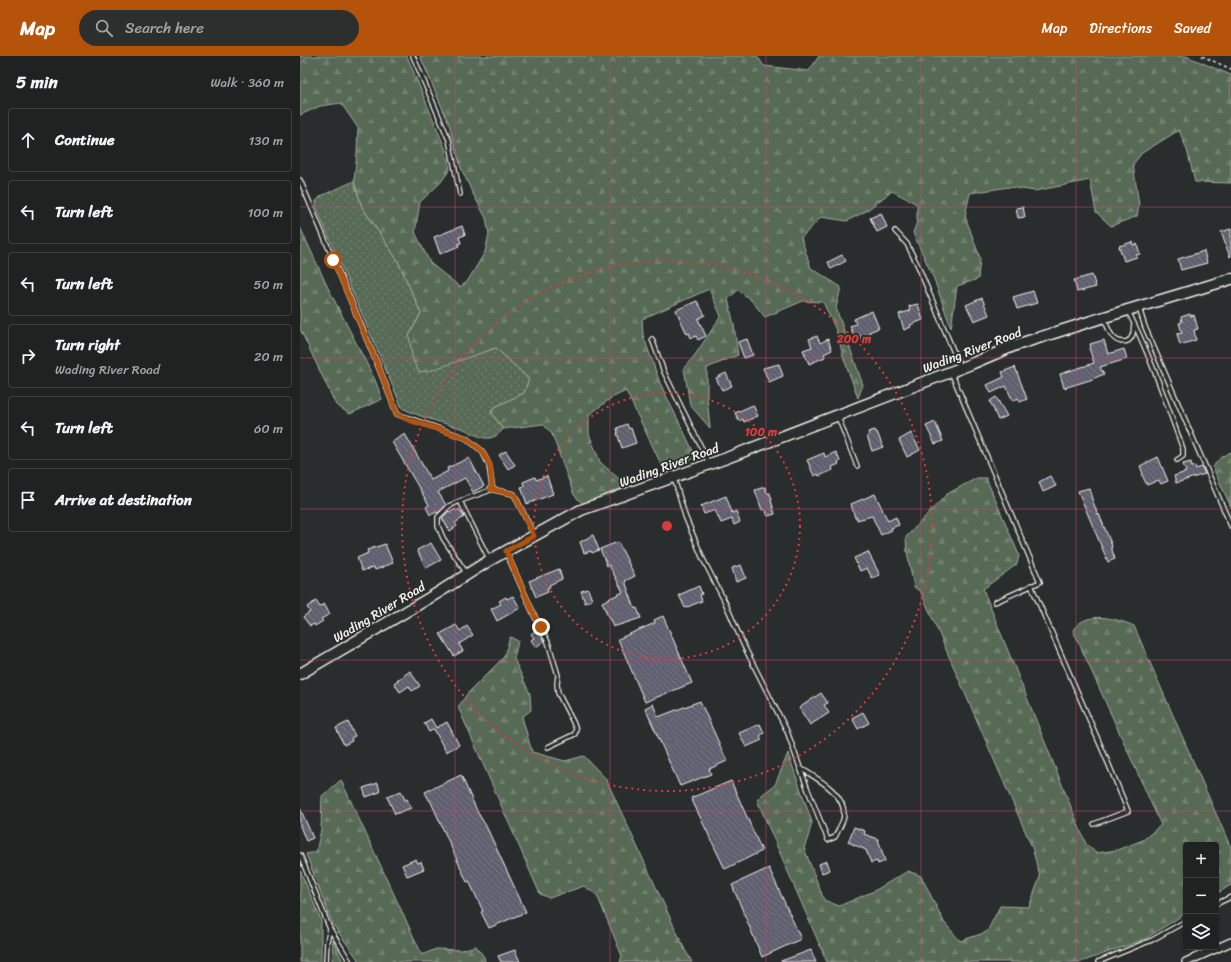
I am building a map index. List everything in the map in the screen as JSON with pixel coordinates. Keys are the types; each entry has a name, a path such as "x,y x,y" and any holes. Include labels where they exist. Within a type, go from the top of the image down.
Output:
{"main road":[{"name":"Wading River Road","path":"300,674 490,560 581,510 838,416 1016,345 1231,279"}],"street":[{"path":"1186,962 1231,942"}],"lane":[{"path":"413,56 449,140 460,194"},
{"path":"300,180 397,414 409,420 466,438 482,451 490,465 492,486 490,489 450,506 438,517 438,526 443,538 467,574"},
{"path":"895,231 907,244 918,266 956,370 1040,582 995,602"},
{"path":"1139,307 1145,327 1231,526"},
{"path":"1127,310 1134,322 1159,382 1183,449 1182,456 1177,460"},
{"path":"1104,317 1108,330 1113,338 1118,341 1125,342 1130,340 1133,336 1134,322"},
{"path":"652,339 664,372 709,464"},
{"path":"838,416 857,466"},
{"path":"674,477 685,516 700,552 725,602 744,646 787,731 800,768 808,790 828,840 835,837 844,818 842,803 829,785 800,768"},
{"path":"490,489 514,494 534,536"},
{"path":"460,501 490,560"},
{"path":"506,551 536,619 548,642 558,675 558,693 576,729 575,734 548,747"},
{"path":"1031,586 1110,765 1128,811 1094,824"},
{"path":"300,855 330,929 350,962"},
{"path":"1219,903 1231,897"},
{"path":"1098,962 1152,940 1183,923"},
{"path":"326,962 330,929"}],"path":[{"path":"1202,56 1231,69"}],"green space":[{"path":"300,56 407,56 445,148 450,169 441,182 420,202 415,232 430,263 460,287 467,282 485,252 489,234 486,218 461,168 449,124 420,56 757,56 764,66 809,71 819,56 1186,56 1231,75 1231,183 1195,182 1187,150 1179,130 1142,153 1133,164 1139,205 1137,216 1111,226 1096,212 1090,180 1035,191 1009,187 970,193 965,216 980,258 978,279 957,286 951,328 934,279 913,233 917,222 917,204 892,191 866,211 847,221 821,217 801,238 811,268 841,287 836,308 863,385 858,398 844,359 836,330 823,302 803,301 765,317 751,300 738,290 728,299 734,325 738,355 707,368 707,397 710,428 690,405 684,368 695,355 721,316 709,289 642,319 643,335 660,383 696,457 672,470 662,466 626,391 611,398 589,415 589,434 600,462 627,486 583,504 574,495 552,434 543,424 503,429 491,412 493,408 524,393 529,379 496,348 429,371 419,372 413,361 409,336 421,313 398,261 362,207 354,181 358,128 341,103 320,106 300,115"},
{"path":"354,181 362,207 398,261 421,313 409,336 478,353 496,348 529,379 524,393 493,408 491,412 503,429 495,436 488,438 477,436 464,429 410,412 402,408 316,207 316,201 321,196"},
{"path":"300,227 328,288 375,380 382,399 350,414 336,405 300,329"},
{"path":"1231,452 1231,507 1213,468 1220,458"},
{"path":"977,478 986,478 1019,555 1017,564 983,589 1086,844 1096,853 1117,850 1143,840 1161,825 1073,630 1085,620 1093,618 1110,618 1134,626 1231,848 1231,885 1219,892 1219,842 1183,842 1183,915 1145,939 1081,962 827,962 757,800 775,785 788,753 812,822 804,848 824,900 839,906 874,891 908,871 921,876 944,922 960,941 987,932 1000,906 1029,907 1040,877 1032,847 921,592 914,587 907,552 906,537 947,494"},
{"path":"510,637 518,641 514,659 530,694 531,710 522,717 532,752 565,761 584,756 606,779 685,950 692,962 620,962 622,956 597,895 584,886 549,898 540,894 458,707 468,693 504,657"},
{"path":"341,780 422,955 436,949 461,950 476,946 484,957 485,962 360,962 333,925 306,854 316,852 321,830 322,796"},
{"path":"300,870 321,920 321,962 300,962"},
{"path":"333,940 343,962 332,962"}],"building":[{"path":"1023,207 1025,217 1018,218 1016,208"},
{"path":"881,213 887,227 877,232 870,218"},
{"path":"462,226 465,235 459,237 461,243 458,244 459,246 440,254 434,237"},
{"path":"1231,229 1231,256 1230,257 1221,232"},
{"path":"1132,242 1133,245 1137,244 1140,254 1136,255 1137,257 1124,261 1119,246"},
{"path":"1204,251 1207,263 1181,270 1178,259"},
{"path":"842,255 846,261 831,269 828,262"},
{"path":"1092,275 1096,287 1077,292 1074,280"},
{"path":"1033,291 1037,303 1017,309 1013,297"},
{"path":"982,298 989,315 974,321 966,305"},
{"path":"697,301 705,315 698,319 706,336 698,340 696,336 691,338 689,333 687,334 676,310"},
{"path":"918,304 923,320 910,325 911,327 904,330 899,314 910,311 909,306"},
{"path":"872,311 879,328 869,332 870,335 861,339 860,335 854,337 850,326 856,324 854,319"},
{"path":"1190,314 1191,316 1194,315 1198,329 1194,330 1196,340 1180,345 1177,334 1182,333 1179,323 1182,322 1181,317"},
{"path":"817,336 820,343 828,339 832,350 824,354 825,357 809,364 803,350 812,347 809,339"},
{"path":"747,339 753,355 744,358 738,342"},
{"path":"1104,340 1108,354 1124,349 1127,359 1100,367 1104,374 1064,388 1060,374 1094,363 1089,348 1091,347 1090,344"},
{"path":"779,364 783,376 769,382 763,368"},
{"path":"1015,367 1027,399 1020,402 1018,398 1013,401 1006,386 991,393 987,385 1004,377 1002,372"},
{"path":"726,373 732,386 722,390 716,378"},
{"path":"996,397 1007,416 998,420 990,401"},
{"path":"753,405 758,416 744,422 743,419 739,421 735,413"},
{"path":"935,422 943,441 935,444 926,426"},
{"path":"627,424 629,429 631,428 636,443 622,448 617,433 617,428"},
{"path":"875,430 883,447 872,451 867,436 869,435 868,432"},
{"path":"911,433 920,450 907,457 899,440"},
{"path":"405,434 431,480 448,471 447,468 469,458 484,486 473,492 465,478 438,492 446,505 438,513 437,512 430,515 426,507 429,505 392,442"},
{"path":"506,451 515,465 508,469 499,455"},
{"path":"836,452 840,461 838,462 839,464 832,467 833,470 819,476 818,474 814,476 807,460 824,453 825,457"},
{"path":"1158,457 1168,481 1161,484 1159,480 1147,485 1142,475 1140,466"},
{"path":"1191,462 1192,467 1195,466 1196,469 1202,467 1205,474 1176,483 1174,476 1186,472 1183,464"},
{"path":"547,476 553,494 527,504 521,487 524,486 523,482 535,477 536,480"},
{"path":"1050,476 1056,486 1043,492 1039,482"},
{"path":"765,487 767,493 770,493 775,514 768,516 765,509 762,510 755,490"},
{"path":"1089,488 1098,515 1099,514 1112,546 1115,559 1108,562 1078,491"},
{"path":"875,494 888,521 896,517 899,525 891,528 892,530 881,535 872,516 857,520 857,517 855,518 851,504"},
{"path":"726,496 732,513 736,511 740,522 734,525 732,519 721,523 715,510 704,514 701,506"},
{"path":"455,509 456,511 459,509 464,517 455,523 457,526 450,531 442,518 449,511 451,512"},
{"path":"593,535 599,550 592,553 591,551 584,553 580,542"},
{"path":"618,542 635,576 625,581 635,609 637,608 641,618 613,627 602,602 623,592 609,565 607,566 600,549"},
{"path":"431,543 441,560 426,568 417,550"},
{"path":"385,544 393,563 375,570 374,567 362,571 357,558 368,553 367,550"},
{"path":"868,552 880,575 872,578 867,568 860,571 854,558"},
{"path":"741,565 746,578 736,582 732,568"},
{"path":"559,569 562,579 549,585 550,587 547,588 548,592 536,597 529,581"},
{"path":"699,586 702,594 700,595 702,601 685,608 679,595"},
{"path":"588,589 592,600 585,603 581,591"},
{"path":"513,596 520,608 497,621 491,609 501,604 499,601 506,597 507,599"},
{"path":"316,601 320,607 324,604 330,614 321,619 323,621 315,626 314,624 310,626 303,617 310,612 307,607"},
{"path":"663,616 692,683 645,702 618,639 655,623 654,620"},
{"path":"456,625 460,631 467,626 473,635 459,644 463,651 454,656 440,634"},
{"path":"537,629 544,641 536,647 531,640 534,638 531,634"},
{"path":"410,671 420,686 412,691 409,686 400,692 394,683"},
{"path":"821,693 828,703 824,705 829,713 810,725 799,708"},
{"path":"700,701 727,761 709,769 711,774 680,786 645,708 653,704 658,717"},
{"path":"863,712 869,723 858,729 852,718"},
{"path":"431,719 436,728 447,722 459,745 446,752 434,729 429,732 424,723"},
{"path":"348,722 355,736 351,738 352,741 344,745 336,728"},
{"path":"760,724 764,733 760,736 762,740 746,747 739,733"},
{"path":"461,775 526,912 489,928 469,881 467,882 425,792"},
{"path":"731,781 762,851 725,869 691,798"},
{"path":"378,783 380,792 366,797 363,788"},
{"path":"401,791 411,808 395,814 387,797"},
{"path":"300,808 313,838 306,841 300,826"},
{"path":"854,827 865,831 864,834 878,839 885,861 878,864 877,861 871,863 866,850 848,842"},
{"path":"416,859 418,863 421,862 424,869 407,876 402,865"},
{"path":"827,861 830,870 822,873 819,864"},
{"path":"769,868 801,939 762,957 732,885"},
{"path":"515,950 520,962 501,962 498,956"},
{"path":"811,950 816,962 781,962 781,961"}],"route":[{"path":"333,260 397,414 409,420 466,438 482,451 490,465 492,486 490,489 514,494 519,501 534,536 506,551 541,627"}]}
